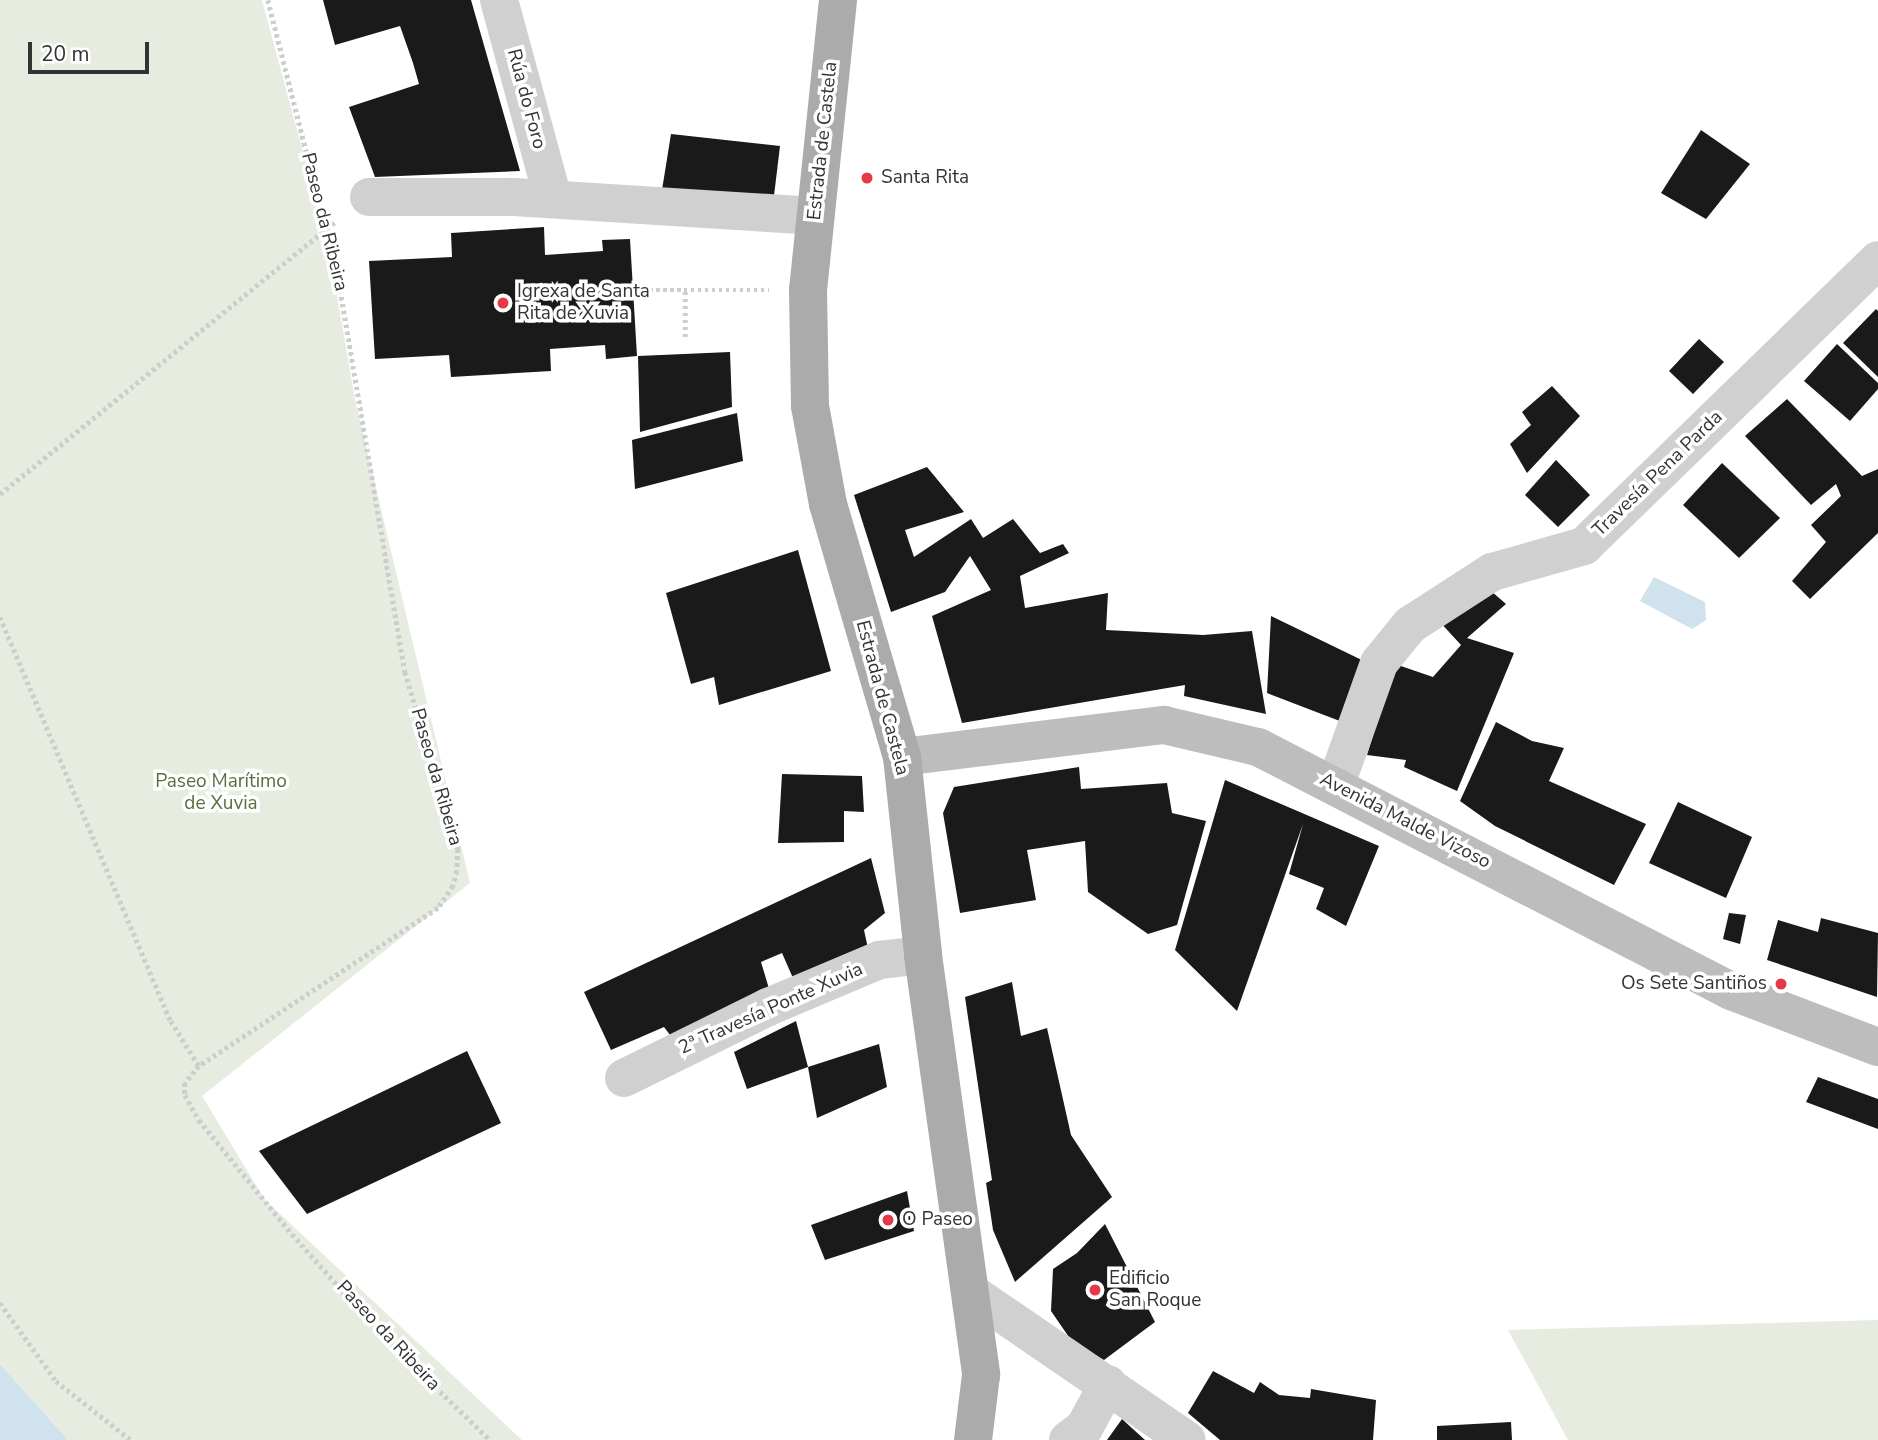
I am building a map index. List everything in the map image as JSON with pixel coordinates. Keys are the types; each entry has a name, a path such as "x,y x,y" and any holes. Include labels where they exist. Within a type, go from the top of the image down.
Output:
{"main road":[{"name":"Estrada de Castela","path":"838,0 808,290 810,406 828,504 902,758 923,955 972,1293 981,1375 973,1440"}],"street":[{"name":"Rúa do Foro","path":"499,0 554,199"},
{"path":"369,197 554,199 814,216"},
{"name":"Travesía Pena Parda","path":"1336,784 1379,663 1410,625 1492,572 1584,546 1878,260"},
{"name":"Avenida Malde Vizoso","path":"902,758 1164,725 1258,747 1336,784 1731,991 1878,1047"},
{"name":"2ª Travesía Ponte Xuvia","path":"624,1078 768,1007 879,960 923,955"},
{"path":"972,1293 1188,1440"},
{"path":"1068,1440 1084,1427 1108,1384"}],"path":[{"name":"Paseo da Ribeira","path":"268,0 327,228 363,409 383,561 405,672 458,849 457,872 438,908 200,1066 185,1083 185,1095 220,1148 380,1332 490,1440"},
{"path":"0,494 327,228"},
{"path":"642,290 808,290"},
{"path":"685,290 685,337"},
{"path":"0,617 171,1021 200,1066"},
{"path":"0,1303 56,1381 131,1440"}],"green space":[{"name":"Paseo Marítimo de Xuvia","path":"0,0 262,0 329,249 355,400 470,883 202,1096 265,1200 522,1440 68,1440 0,1364"},
{"path":"1878,1320 1878,1440 1568,1440 1508,1330"}],"water":[{"path":"1654,577 1705,602 1706,620 1692,629 1640,601"},
{"path":"0,1364 68,1440 0,1440"}],"building":[{"path":"323,0 471,0 520,171 375,177 349,107 419,84 413,63 400,26 335,45"},
{"path":"1701,130 1750,164 1706,219 1661,193"},
{"path":"671,134 780,146 773,204 662,190"},
{"name":"Igrexa de Santa Rita de Xuvia","path":"544,227 545,255 603,251 602,240 630,239 637,356 606,359 605,345 550,349 551,371 451,377 449,355 375,359 369,261 452,257 451,233"},
{"path":"1876,309 1878,311 1878,377 1843,343"},
{"path":"1699,339 1724,362 1693,394 1669,371"},
{"path":"1837,344 1878,383 1878,389 1850,421 1804,381"},
{"path":"730,352 732,407 640,432 638,356"},
{"path":"1552,386 1580,416 1527,473 1510,444 1531,425 1522,412"},
{"path":"1787,399 1862,476 1878,469 1878,533 1810,599 1792,581 1826,542 1811,525 1841,496 1836,484 1811,505 1745,436"},
{"path":"737,413 743,461 635,489 632,440"},
{"path":"1556,460 1590,495 1558,527 1525,495"},
{"path":"1722,463 1780,518 1739,558 1683,505"},
{"path":"927,467 964,512 905,530 914,557 971,519 983,538 1013,519 1040,553 1063,544 1069,553 1020,576 1025,608 1108,593 1106,630 1203,635 1252,631 1266,714 1184,696 1185,685 962,723 932,616 991,590 970,556 945,592 891,612 854,495"},
{"path":"798,550 831,671 719,705 714,677 691,684 666,593"},
{"path":"1483,584 1506,604 1467,638 1514,653 1457,791 1404,767 1406,760 1367,755 1395,664 1433,677 1461,645 1439,621"},
{"path":"1271,616 1370,664 1345,723 1267,693"},
{"path":"1496,722 1532,741 1564,748 1549,781 1646,824 1614,885 1495,826 1460,801"},
{"path":"1079,767 1081,789 1167,783 1172,813 1206,821 1177,925 1148,934 1088,892 1085,841 1027,850 1036,900 960,913 943,813 954,787"},
{"path":"782,774 862,776 864,812 844,811 844,842 778,843"},
{"path":"1225,780 1379,846 1346,926 1316,909 1324,888 1289,874 1303,824 1237,1011 1175,950"},
{"path":"1678,802 1752,837 1726,898 1649,863"},
{"path":"871,858 885,913 864,930 869,953 796,985 782,953 761,962 770,992 670,1035 664,1027 611,1050 584,992"},
{"path":"1729,913 1746,915 1740,944 1723,939"},
{"path":"1821,918 1878,933 1877,997 1767,960 1778,920 1818,932"},
{"path":"1012,982 1021,1036 1047,1028 1071,1135 1112,1197 1015,1282 993,1230 986,1183 992,1180 965,997"},
{"path":"796,1021 808,1067 747,1089 734,1052"},
{"path":"879,1044 887,1087 817,1118 808,1067"},
{"path":"467,1051 501,1123 307,1214 259,1151"},
{"path":"1818,1077 1878,1099 1878,1129 1806,1102"},
{"path":"907,1191 914,1231 825,1260 811,1225"},
{"name":"Edificio San Roque","path":"1105,1224 1155,1322 1104,1360 1073,1343 1051,1311 1053,1269 1077,1253"},
{"path":"1213,1371 1254,1393 1260,1382 1279,1395 1310,1398 1311,1389 1376,1400 1373,1440 1220,1440 1188,1413"},
{"path":"1122,1419 1145,1440 1107,1440"},
{"path":"1511,1422 1512,1440 1437,1440 1437,1426"}],"place":[{"name":"Santa Rita","path":"867,178"},
{"name":"Igrexa de Santa Rita de Xuvia","path":"503,303"},
{"name":"Os Sete Santiños","path":"1781,984"},
{"name":"O Paseo","path":"888,1220"},
{"name":"Edificio San Roque","path":"1095,1290"}]}
